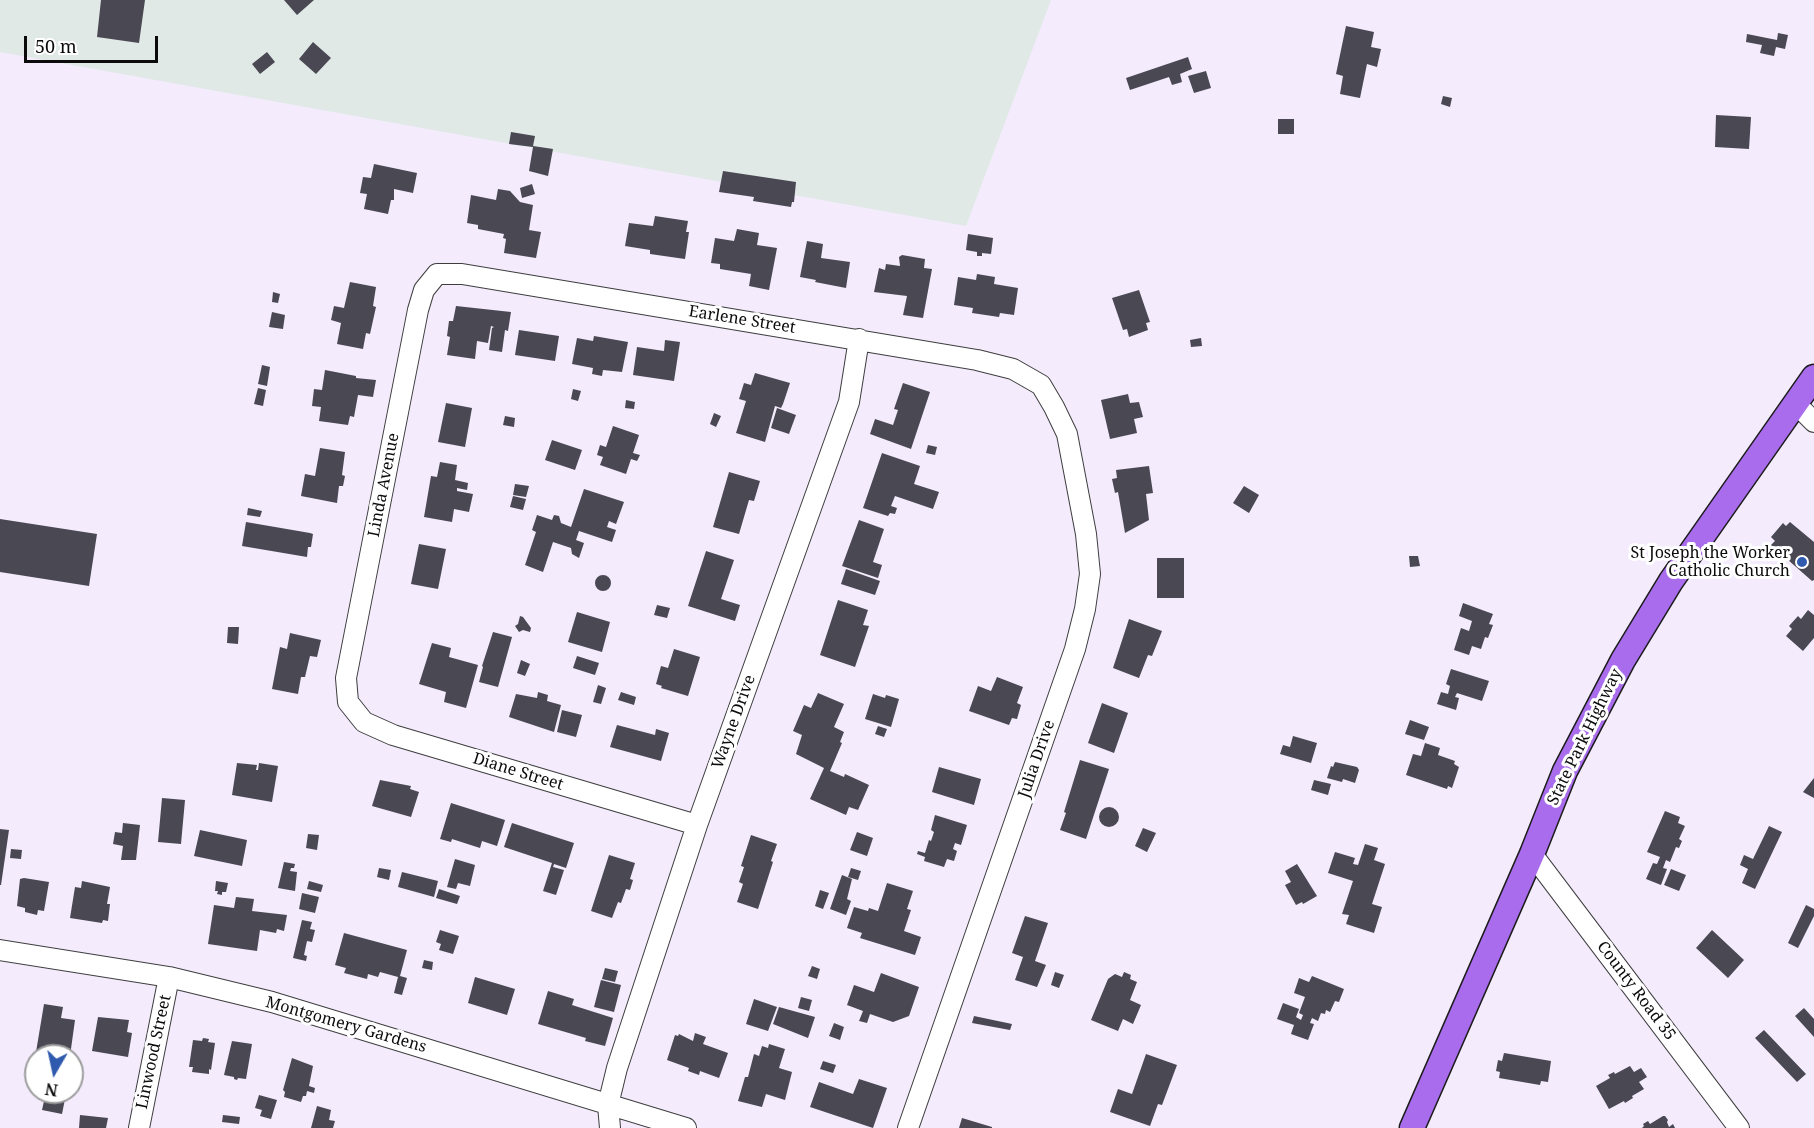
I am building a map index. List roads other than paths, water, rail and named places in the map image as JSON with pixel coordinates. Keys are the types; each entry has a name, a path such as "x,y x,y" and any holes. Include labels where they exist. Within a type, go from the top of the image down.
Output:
{"main road":[{"name":"State Park Highway","path":"1412,1128 1532,854 1565,771 1596,711 1647,618 1814,377"}],"street":[{"name":"Earlene Street","path":"437,274 462,274 977,360 1013,369 1041,385"},
{"name":"Linda Avenue","path":"348,702 346,678 418,310 424,290 437,274"},
{"name":"Wayne Drive","path":"610,1128 608,1105 617,1068 697,825 849,402 859,339"},
{"name":"Julia Drive","path":"908,1128 1075,649 1085,609 1090,574 1086,534 1067,434 1041,385"},
{"path":"1795,403 1814,422"},
{"name":"Diane Street","path":"348,702 364,722 393,735 697,825"},
{"name":"County Road 35","path":"1532,854 1739,1128"},
{"name":"Montgomery Gardens","path":"0,950 170,977 272,1002 686,1128"},
{"name":"Linwood Street","path":"139,1128 170,977"}],"place":[{"name":"St Joseph the Worker Catholic Church","path":"1802,562"}]}
